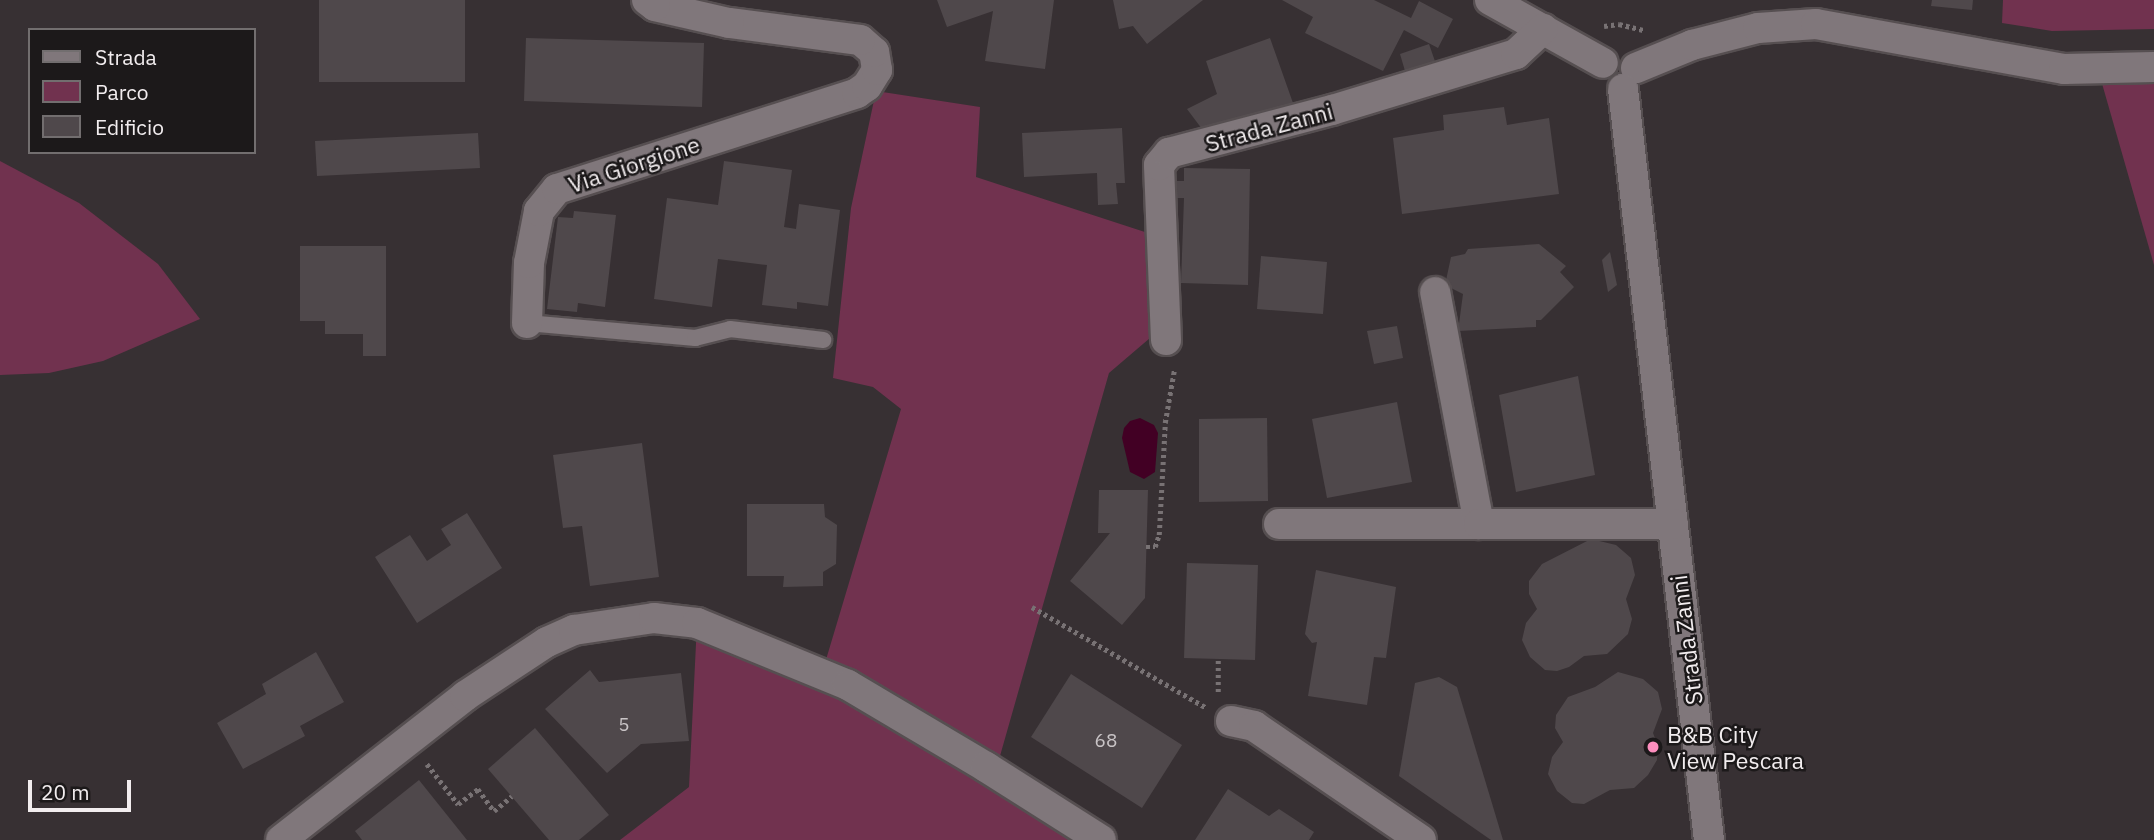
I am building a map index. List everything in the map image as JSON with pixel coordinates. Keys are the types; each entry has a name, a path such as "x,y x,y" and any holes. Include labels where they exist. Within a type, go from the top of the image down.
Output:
{"street":[{"name":"Via Giorgione","path":"527,323 529,263 539,211 557,189 857,93 867,86 877,70 874,52 860,40 729,23 655,6 647,0"},
{"path":"1490,0 1603,63 1612,55 1624,55 1629,78 1692,45 1758,29 1806,24 2064,69 2154,67"},
{"name":"Strada Zanni","path":"1171,351 1159,165 1169,153 1332,110 1516,54 1543,29"},
{"name":"Strada Zanni","path":"1629,78 1672,524 1709,840"},
{"path":"1435,292 1479,524"},
{"path":"1279,524 1672,524"},
{"path":"281,840 465,696 547,642 574,630 654,618 697,623 848,685 986,767 1101,840"},
{"path":"1229,711 1421,840"}],"lane":[{"name":"Via Giorgione","path":"527,323 695,338 730,329 823,340"}],"path":[{"path":"1146,547 1155,547 1159,535 1171,351"},
{"path":"1032,607 1128,665 1229,711"},
{"path":"1218,659 1217,691 1229,711"},
{"path":"421,757 458,804 478,789 494,811 512,796"}],"green space":[{"path":"2003,0 2154,0 2154,29 2052,31 2002,23"},
{"path":"2154,71 2154,265 2101,80"},
{"path":"876,91 980,107 976,177 1151,234 1150,338 1109,373 998,763 825,663 901,409 873,387 833,378 851,208"},
{"path":"0,161 79,203 158,264 200,319 103,361 49,373 0,375"},
{"path":"697,623 771,651 1101,840 620,840 689,787"}],"shaded area":[{"path":"1140,418 1154,425 1158,433 1155,472 1144,479 1130,472 1122,438 1124,428 1130,421"}],"building":[{"path":"319,0 465,0 465,82 319,82"},
{"path":"937,0 1054,0 1045,69 985,61 993,11 947,27"},
{"path":"1113,0 1203,0 1147,44 1133,26 1119,29"},
{"path":"1282,0 1374,0 1411,18 1419,1 1453,19 1438,48 1404,30 1383,71 1305,33 1313,17"},
{"path":"1932,0 1973,0 1972,10 1931,6"},
{"path":"526,38 704,43 702,107 524,101"},
{"path":"1270,38 1293,103 1226,123 1208,137 1187,109 1217,94 1206,61"},
{"path":"1429,44 1438,70 1408,81 1400,54"},
{"path":"1504,107 1507,125 1549,118 1559,194 1402,214 1393,138 1444,130 1443,115"},
{"path":"1122,128 1125,183 1116,183 1118,204 1098,205 1097,173 1024,177 1022,133"},
{"path":"478,133 480,168 317,176 315,141"},
{"path":"724,161 792,170 784,227 796,229 799,204 840,210 828,306 797,302 797,309 762,305 767,265 718,259 712,307 654,299 667,198 718,205"},
{"path":"1184,168 1250,169 1248,285 1181,283 1184,198 1174,198 1175,181 1184,181"},
{"path":"574,211 616,215 605,307 578,303 577,312 547,309 558,217 573,218"},
{"path":"1539,244 1566,266 1560,272 1574,287 1541,320 1536,320 1536,327 1458,331 1463,294 1445,285 1451,257 1465,254 1468,249"},
{"path":"300,246 386,246 386,356 363,356 363,334 325,334 325,321 300,321"},
{"path":"1610,252 1617,285 1608,292 1602,260"},
{"path":"1261,256 1327,262 1323,314 1257,309"},
{"path":"1397,326 1403,358 1374,364 1367,331"},
{"path":"1578,376 1595,475 1516,492 1499,395"},
{"path":"1397,402 1412,482 1327,498 1312,419"},
{"path":"1267,418 1268,501 1199,502 1199,419"},
{"path":"642,443 659,577 590,586 582,526 563,528 553,455"},
{"path":"1099,490 1148,490 1145,598 1122,625 1070,581 1110,533 1098,533"},
{"path":"747,504 824,504 825,517 837,525 836,564 823,572 823,586 783,587 784,576 747,576"},
{"path":"467,513 502,568 417,623 375,557 410,535 427,561 451,545 441,529"},
{"path":"1591,539 1616,545 1631,558 1635,575 1626,599 1632,619 1628,634 1607,654 1584,656 1569,667 1557,671 1545,670 1530,657 1522,640 1526,623 1537,609 1529,594 1529,581 1542,564"},
{"path":"1187,563 1258,565 1255,660 1184,658"},
{"path":"1316,570 1396,587 1386,658 1374,657 1367,705 1308,696 1317,642 1312,643 1305,634"},
{"path":"316,652 344,702 300,726 305,736 243,769 217,723 266,694 262,684"},
{"path":"590,670 599,682 681,673 689,741 641,744 607,773 545,709"},
{"path":"1618,672 1643,679 1658,692 1662,709 1653,733 1658,746 1657,760 1648,775 1634,788 1610,790 1584,804 1572,803 1557,791 1548,774 1552,757 1563,742 1555,728 1556,715 1568,697 1595,687"},
{"path":"1071,674 1182,745 1142,808 1031,737"},
{"path":"1439,677 1457,687 1503,840 1491,840 1399,776 1415,683"},
{"path":"535,728 609,815 579,840 549,840 488,769"},
{"path":"419,780 467,840 362,840 355,831"},
{"path":"1228,789 1269,816 1279,809 1314,832 1309,840 1195,840"}],"place":[{"name":"B&B City View Pescara","path":"1653,747"}]}
